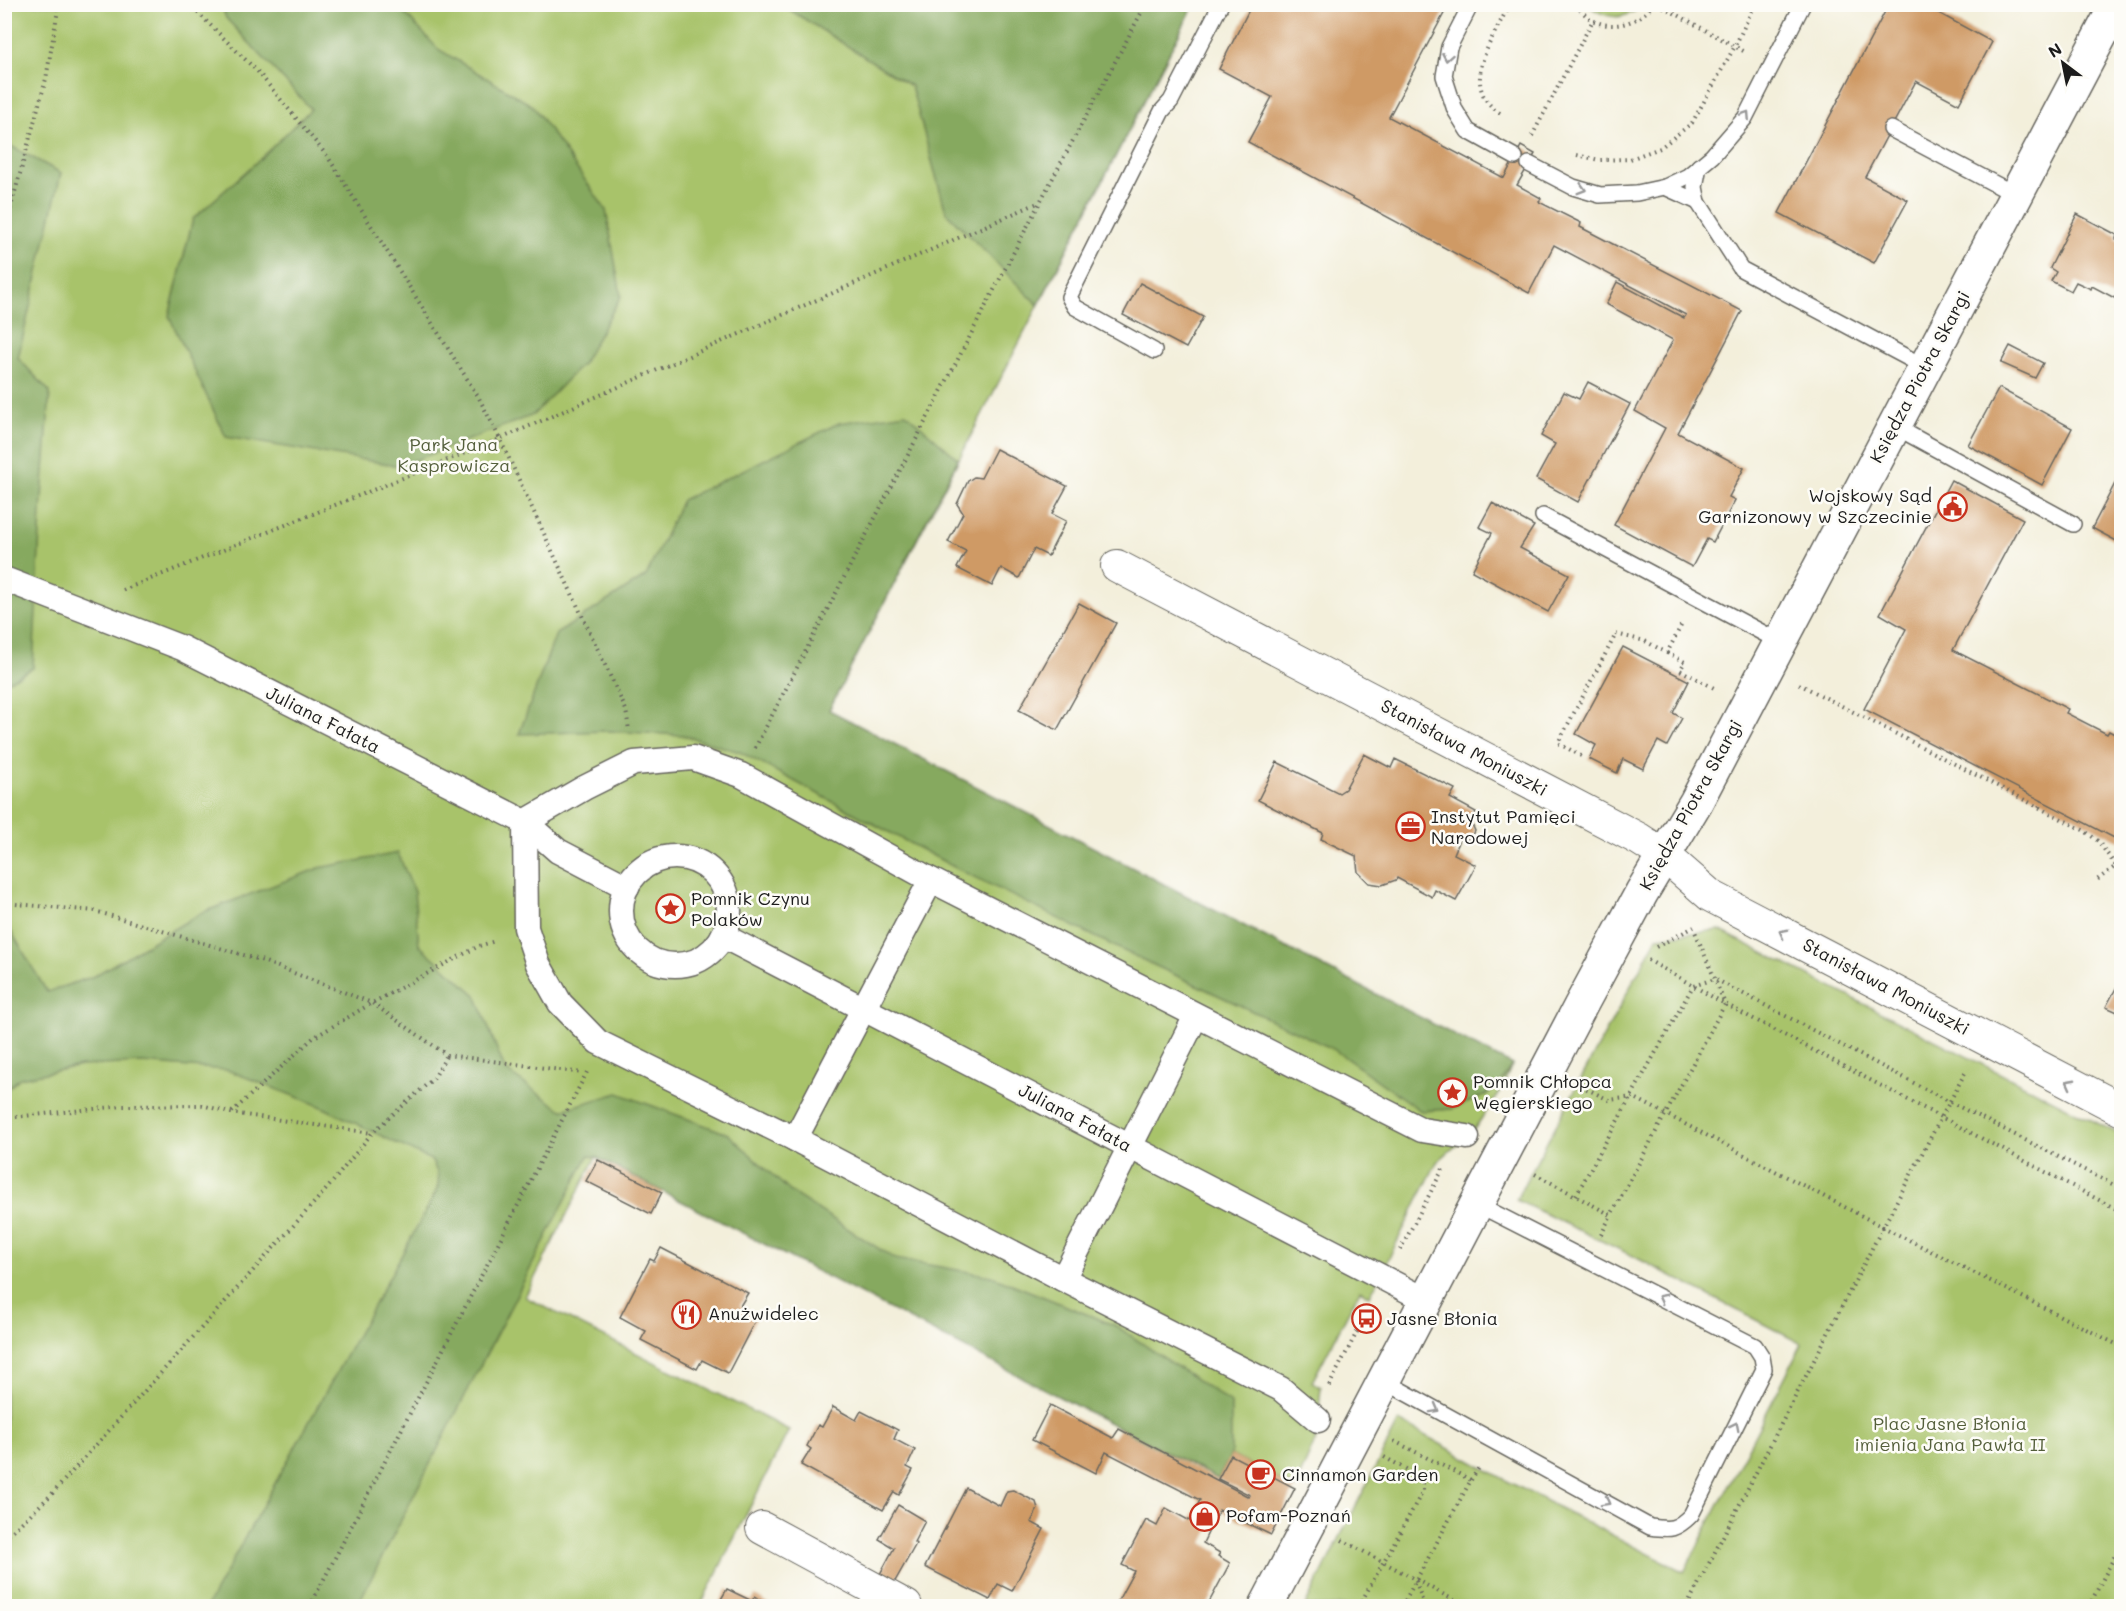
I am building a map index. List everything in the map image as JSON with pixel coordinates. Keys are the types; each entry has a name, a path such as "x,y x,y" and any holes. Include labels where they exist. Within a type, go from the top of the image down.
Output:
{"street":[{"name":"Księdza Piotra Skargi","path":"1266,1606 1581,1005 1696,802 2117,4"},
{"name":"Stanisława Moniuszki","path":"1117,566 1628,833 1664,855 1711,896 2121,1110"},
{"name":"Juliana Fałata","path":"4,579 182,648 525,822 558,851 627,887"},
{"path":"1318,1420 1281,1389 1063,1279 795,1139 598,1042 560,1003 538,964 526,928 525,822 584,788 634,763 693,758 741,775 932,880 1422,1130 1467,1137"},
{"path":"669,856 683,857 702,863 718,876 727,894 730,915 723,936 713,951 695,962 668,965 649,958 633,945 624,927 621,907 627,887 638,871 656,860 669,856"},
{"path":"795,1139 932,880"},
{"name":"Juliana Fałata","path":"723,936 1426,1300"},
{"path":"1063,1279 1196,1016"},
{"path":"762,1528 906,1606"}],"lane":[{"path":"1154,351 1075,307 1069,297 1162,111 1171,100 1221,4"},
{"path":"1471,4 1449,47 1444,76 1455,110 1468,131 1572,187 1600,195 1637,193 1665,187 1688,176 1712,156 1745,118 1803,4"},
{"path":"1891,129 2016,195"},
{"path":"1699,166 1695,187 1698,202 1741,269 1925,367"},
{"path":"1665,187 1698,202"},
{"path":"1894,426 2073,524"},
{"path":"1543,516 1780,642"},
{"path":"1384,1381 1650,1527 1668,1530 1680,1526 1691,1515 1764,1369 1762,1357 1755,1346 1477,1203"}],"path":[{"path":"4,232 46,79 58,4"},
{"path":"189,4 258,72 328,157 479,398 626,710 634,763"},
{"path":"741,775 1146,4"},
{"path":"1509,118 1492,108 1481,91 1479,72 1485,53 1510,4"},
{"path":"1577,4 1593,20 1607,25 1621,26 1634,22 1646,14 1653,4"},
{"path":"1659,4 1748,53"},
{"path":"1575,154 1599,160 1629,159 1660,148 1692,123 1735,46 1755,4"},
{"path":"1528,142 1593,20"},
{"path":"1525,128 1544,139"},
{"path":"102,616 122,590 500,439 1040,202"},
{"path":"1667,653 1677,633"},
{"path":"1581,756 1558,743 1616,634 1645,641 1685,662 1680,670 1717,689"},
{"path":"1798,684 2085,831 2098,841 2116,866 2097,880"},
{"path":"2039,807 2042,801"},
{"path":"4,903 95,911 260,960 372,1003 447,1055 586,1074"},
{"path":"231,1113 313,1038 372,1003 478,946 526,928"},
{"path":"1531,1172 1611,1215 1725,1004 1693,929"},
{"path":"1639,955 1725,1004 2121,1212"},
{"path":"1576,1196 1693,986 1715,979 2121,1189"},
{"path":"1688,1606 1983,1038"},
{"path":"310,1606 586,1074 598,1042"},
{"path":"4,1539 51,1495 331,1184 372,1133 434,1078 447,1055"},
{"path":"1580,1085 1609,1100 1633,1097 2121,1347"},
{"path":"4,1118 134,1106 202,1105 231,1113 372,1133"},
{"path":"1390,1439 1471,1480 1402,1606"},
{"path":"1359,1606 1423,1491 1423,1481 1417,1474 1381,1456"},
{"path":"1341,1540 1465,1606"},
{"path":"2089,1606 2121,1542"},
{"path":"1416,1580 1424,1606"}],"green space":[{"path":"221,4 397,5 438,49 533,106 606,210 621,296 583,363 533,415 400,466 226,437 169,316 193,219 311,109 226,18"},
{"name":"Park Jana Kasprowicza","path":"5,5 1194,5 829,710 1512,1065 1501,1090 1473,1131 1437,1162 1370,1296 1360,1290 1312,1382 1321,1387 1318,1420 1320,1430 1295,1488 1231,1455 1218,1479 596,1157 525,1297 789,1430 700,1606 5,1606"},
{"path":"782,5 1194,5 1038,305 946,212 911,86"},
{"path":"1588,5 1642,5 1629,14 1615,17 1601,13"},
{"path":"5,143 61,173 18,358 50,392 33,668 5,683"},
{"path":"906,413 958,459 829,710 1512,1065 1499,1085 1484,1096 1452,1109 1421,1111 1333,1049 1124,951 954,867 740,752 682,735 608,731 519,734 556,634 646,576 682,500 839,423"},
{"path":"398,853 414,892 419,945 476,995 505,1070 562,1110 618,1093 728,1134 792,1193 895,1259 992,1276 1116,1326 1231,1403 1231,1455 1218,1479 596,1157 588,1156 357,1606 207,1606 433,1197 438,1186 438,1174 431,1160 320,1106 227,1070 142,1063 81,1066 20,1078 5,1091 5,921 47,992 94,976 201,913 319,868"},
{"name":"Plac Jasne Błonia imienia Jana Pawła II","path":"1719,930 2121,1135 2121,1606 1305,1606 1399,1421 1511,1483 1684,1572 1802,1344 1633,1256 1516,1200 1657,937"}],"building":[{"path":"1252,4 1449,4 1389,117 1504,178 1521,146 1535,154 1517,185 1541,198 1539,202 1581,223 1580,227 1742,311 1678,433 1744,468 1729,497 1735,500 1713,542 1707,539 1692,567 1614,525 1665,428 1635,411 1673,340 1606,304 1617,282 1684,318 1686,315 1554,245 1529,293 1248,142 1272,97 1219,69"},
{"path":"1889,4 1922,4 1992,42 1959,104 1916,81 1865,177 1908,200 1874,263 1779,213"},
{"path":"2077,214 2117,235 2116,239 2122,242 2122,302 2092,286 2091,289 2076,282 2071,291 2051,281 2056,272 2050,268"},
{"path":"1140,283 1203,317 1186,348 1123,315"},
{"path":"2010,346 2043,363 2035,378 2001,363"},
{"path":"1588,382 1630,404 1578,502 1536,479 1555,444 1541,436 1564,392 1579,399"},
{"path":"1999,388 2072,428 2042,485 1968,445"},
{"path":"996,449 1067,486 1052,514 1066,521 1048,556 1034,549 1019,578 1001,568 992,586 957,568 966,551 948,542 963,513 957,504 968,481 974,477 981,478"},
{"path":"2122,470 2122,544 2092,528"},
{"path":"1951,480 2023,519 1953,650 2068,709 2066,713 2107,734 2109,731 2122,738 2122,842 1864,709 1906,629 1880,614"},
{"path":"1492,503 1534,526 1520,548 1569,574 1548,612 1472,571 1492,533 1479,527"},
{"path":"1079,603 1116,623 1057,730 1019,710"},
{"path":"1623,647 1689,681 1673,713 1682,718 1667,746 1658,741 1643,769 1623,759 1617,773 1589,759 1596,745 1576,734"},
{"path":"1364,754 1391,768 1395,759 1455,789 1450,798 1476,812 1471,822 1475,831 1471,839 1460,840 1454,854 1476,865 1456,901 1435,890 1432,897 1397,878 1382,885 1369,883 1358,872 1356,856 1321,839 1323,833 1258,800 1277,762 1339,793 1345,789"},
{"path":"2122,977 2122,1014 2106,1007"},
{"path":"598,1160 662,1192 651,1214 586,1181"},
{"path":"661,1248 748,1293 740,1306 758,1315 728,1373 702,1360 697,1369 641,1340 646,1331 620,1317 650,1259 654,1261"},
{"path":"1050,1405 1113,1438 1119,1429 1249,1497 1250,1495 1218,1479 1231,1455 1295,1488 1271,1535 1219,1510 1203,1543 1220,1553 1218,1556 1230,1563 1207,1606 1195,1604 1193,1606 1115,1606 1134,1571 1122,1565 1146,1520 1157,1526 1166,1508 1190,1521 1200,1500 1106,1452 1096,1473 1032,1440"},
{"path":"833,1407 856,1420 861,1411 898,1430 894,1439 915,1450 907,1467 913,1470 899,1495 894,1492 883,1510 801,1465 811,1449 807,1446 818,1425 822,1427"},
{"path":"966,1488 1000,1506 1007,1491 1013,1490 1036,1502 1038,1509 1031,1522 1044,1529 1012,1591 998,1584 990,1600 925,1567"},
{"path":"898,1505 925,1521 914,1542 916,1544 894,1583 879,1576 894,1548 879,1539"},
{"path":"727,1589 752,1601 755,1596 772,1606 717,1606"}],"place":[{"name":"Wojskowy Sąd Garnizonowy w Szczecinie","path":"1953,506"},
{"name":"Instytut Pamięci Narodowej","path":"1410,827"},
{"name":"Pomnik Czynu Polaków","path":"670,909"},
{"name":"Pomnik Chłopca Węgierskiego","path":"1452,1092"},
{"name":"Anużwidelec","path":"687,1314"},
{"name":"Jasne Błonia","path":"1366,1319"},
{"name":"Cinnamon Garden","path":"1261,1475"},
{"name":"Pofam-Poznań","path":"1205,1516"}]}
